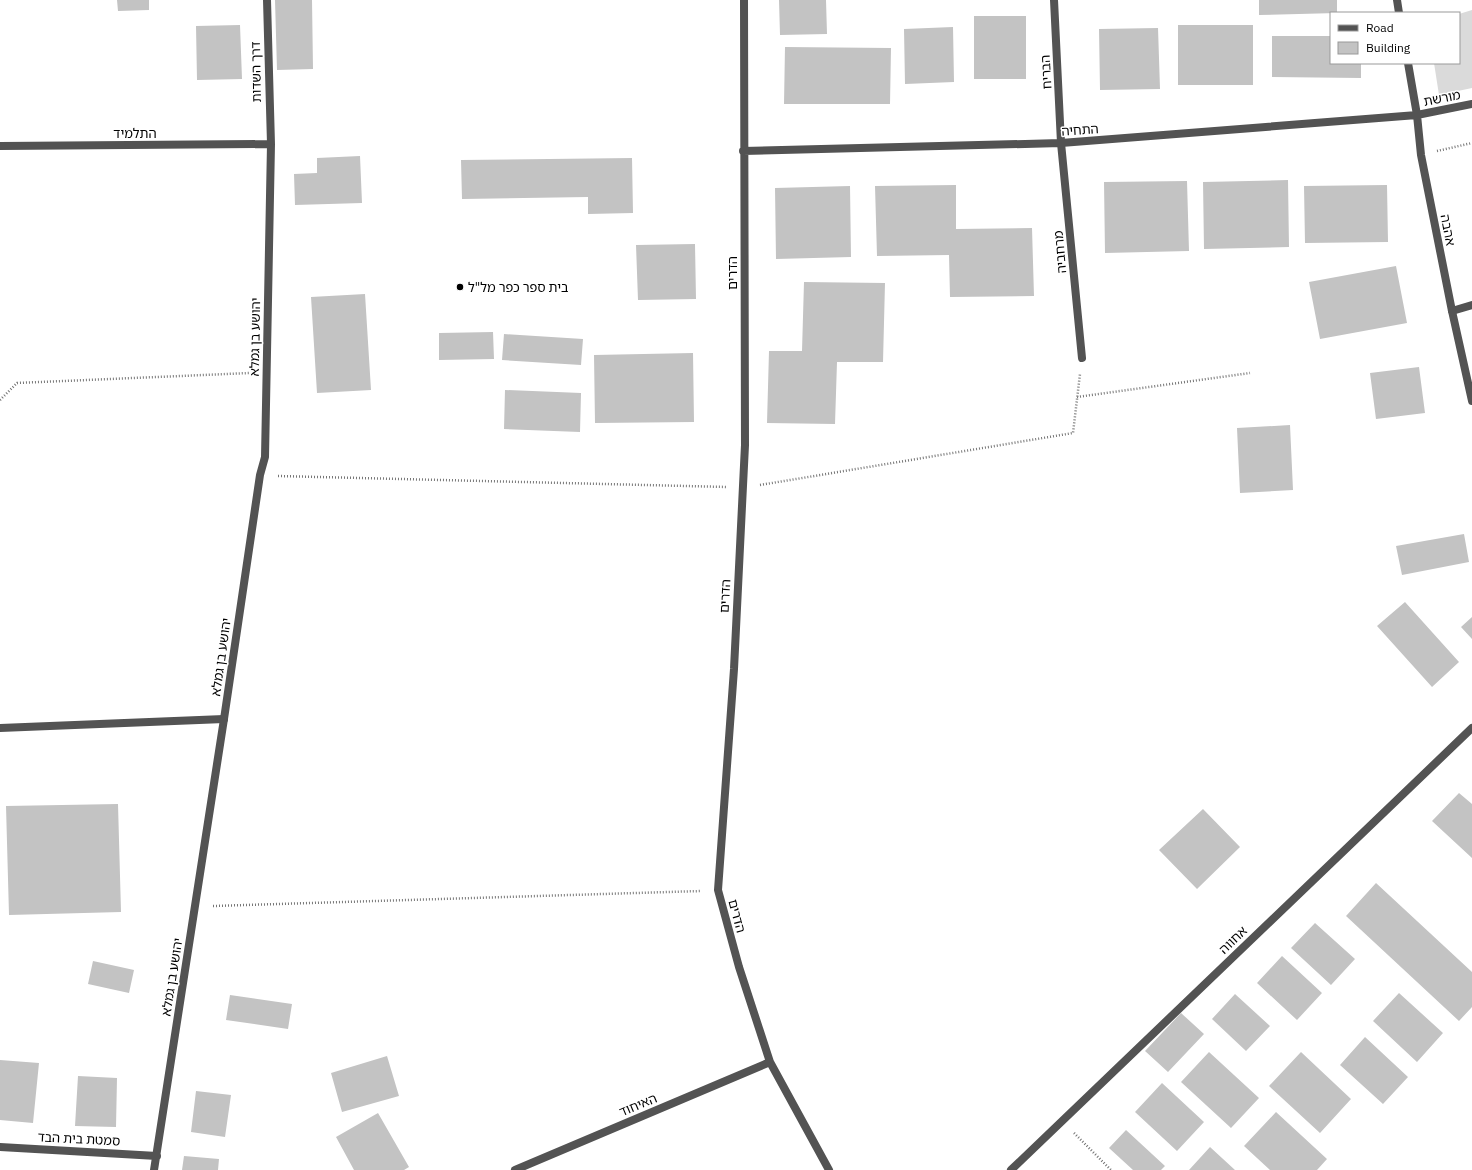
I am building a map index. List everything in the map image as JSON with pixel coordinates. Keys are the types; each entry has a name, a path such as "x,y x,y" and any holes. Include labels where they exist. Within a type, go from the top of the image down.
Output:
{"street":[{"name":"דרך השדות","path":"267,0 270,144"},
{"name":"הדרים","path":"744,0 743,151 745,445 734,669 718,890 739,967 770,1062 829,1170"},
{"name":"הבריח","path":"1054,0 1061,143"},
{"path":"1396,0 1399,12"},
{"name":"אהבה","path":"1408,64 1417,115 1421,155 1452,311 1472,401"},
{"name":"מורשת","path":"1417,115 1472,104"},
{"name":"התחיה","path":"743,151 1061,143 1417,115"},
{"name":"מרחביה","path":"1061,143 1082,358"},
{"name":"התלמיד","path":"0,146 270,144"},
{"name":"יהושע בן גמלא","path":"154,1170 260,475 265,457 270,144"},
{"path":"1452,311 1472,305"},
{"path":"0,728 224,718"},
{"name":"אחווה","path":"1011,1170 1472,728"},
{"name":"האיחוד","path":"515,1170 770,1062"},
{"name":"סמטת בית הבד","path":"0,1147 156,1156"}],"path":[{"path":"1421,155 1472,143"},
{"path":"260,475 743,488 1073,433 1082,358"},
{"path":"0,400 17,383 266,373"},
{"path":"1077,397 1250,373"},
{"path":"195,907 718,890"},
{"path":"1062,1121 1111,1170"}],"shaded area":[{"path":"1472,10 1472,88 1439,95 1434,64 1460,64 1460,14"}],"building":[{"path":"117,0 149,0 149,10 118,11"},
{"path":"275,0 312,0 313,69 277,70"},
{"path":"779,0 826,0 827,34 780,35"},
{"path":"1259,0 1337,0 1337,12 1259,15"},
{"path":"974,16 1026,16 1026,79 974,79"},
{"path":"240,25 242,79 197,80 196,26"},
{"path":"1178,25 1253,25 1253,85 1178,85"},
{"path":"953,27 954,82 905,84 904,29"},
{"path":"1158,28 1160,89 1100,90 1099,29"},
{"path":"1272,36 1330,36 1330,64 1361,64 1361,78 1272,77"},
{"path":"785,47 891,48 890,104 784,104"},
{"path":"360,156 362,203 295,205 294,174 317,173 317,158"},
{"path":"632,158 633,213 588,214 588,197 462,199 461,160"},
{"path":"1288,180 1289,247 1204,249 1203,182"},
{"path":"1187,181 1189,251 1105,253 1104,182"},
{"path":"956,185 956,229 1032,228 1034,296 950,297 949,255 877,256 875,186"},
{"path":"1387,185 1388,242 1305,243 1304,186"},
{"path":"850,186 851,257 776,259 775,188"},
{"path":"695,244 696,299 638,300 636,245"},
{"path":"1396,266 1407,323 1320,339 1309,282"},
{"path":"804,282 885,283 883,362 837,362 835,424 767,423 769,351 802,351"},
{"path":"365,294 371,390 317,393 311,297"},
{"path":"493,332 494,359 439,360 439,333"},
{"path":"504,334 583,339 581,365 502,360"},
{"path":"693,353 694,422 595,423 594,355"},
{"path":"1419,367 1425,413 1376,419 1370,373"},
{"path":"505,390 581,393 580,432 504,429"},
{"path":"1290,425 1293,490 1240,493 1237,428"},
{"path":"1464,534 1469,562 1402,575 1396,546"},
{"path":"1405,602 1459,662 1432,687 1377,626"},
{"path":"1472,617 1472,639 1461,627"},
{"path":"1459,793 1472,804 1472,858 1432,821"},
{"path":"118,804 121,912 9,915 6,806"},
{"path":"1203,809 1240,847 1197,889 1159,850"},
{"path":"1376,883 1472,972 1472,1007 1459,1021 1346,916"},
{"path":"1315,923 1355,959 1331,985 1291,948"},
{"path":"1282,956 1322,993 1297,1020 1257,983"},
{"path":"93,961 134,970 129,993 88,984"},
{"path":"1399,993 1443,1033 1417,1062 1373,1021"},
{"path":"1235,994 1270,1026 1246,1051 1212,1019"},
{"path":"230,995 292,1004 288,1029 226,1020"},
{"path":"1181,1013 1204,1034 1168,1072 1145,1051"},
{"path":"1365,1037 1408,1077 1383,1104 1340,1065"},
{"path":"1209,1052 1259,1098 1231,1128 1181,1082"},
{"path":"1301,1052 1351,1099 1320,1133 1269,1086"},
{"path":"387,1056 399,1096 342,1112 331,1073"},
{"path":"0,1060 39,1063 33,1123 0,1120"},
{"path":"78,1076 117,1078 116,1127 75,1126"},
{"path":"1162,1083 1204,1122 1177,1151 1135,1112"},
{"path":"196,1091 231,1095 225,1137 191,1132"},
{"path":"1276,1112 1327,1159 1317,1170 1270,1170 1244,1146"},
{"path":"378,1113 409,1167 404,1170 354,1170 336,1137"},
{"path":"1126,1130 1165,1166 1161,1170 1133,1170 1109,1148"},
{"path":"1210,1147 1235,1170 1189,1170"},
{"path":"184,1156 219,1159 218,1170 182,1170"}],"place":[{"name":"בית ספר כפר מל\"ל","path":"460,287"}]}
